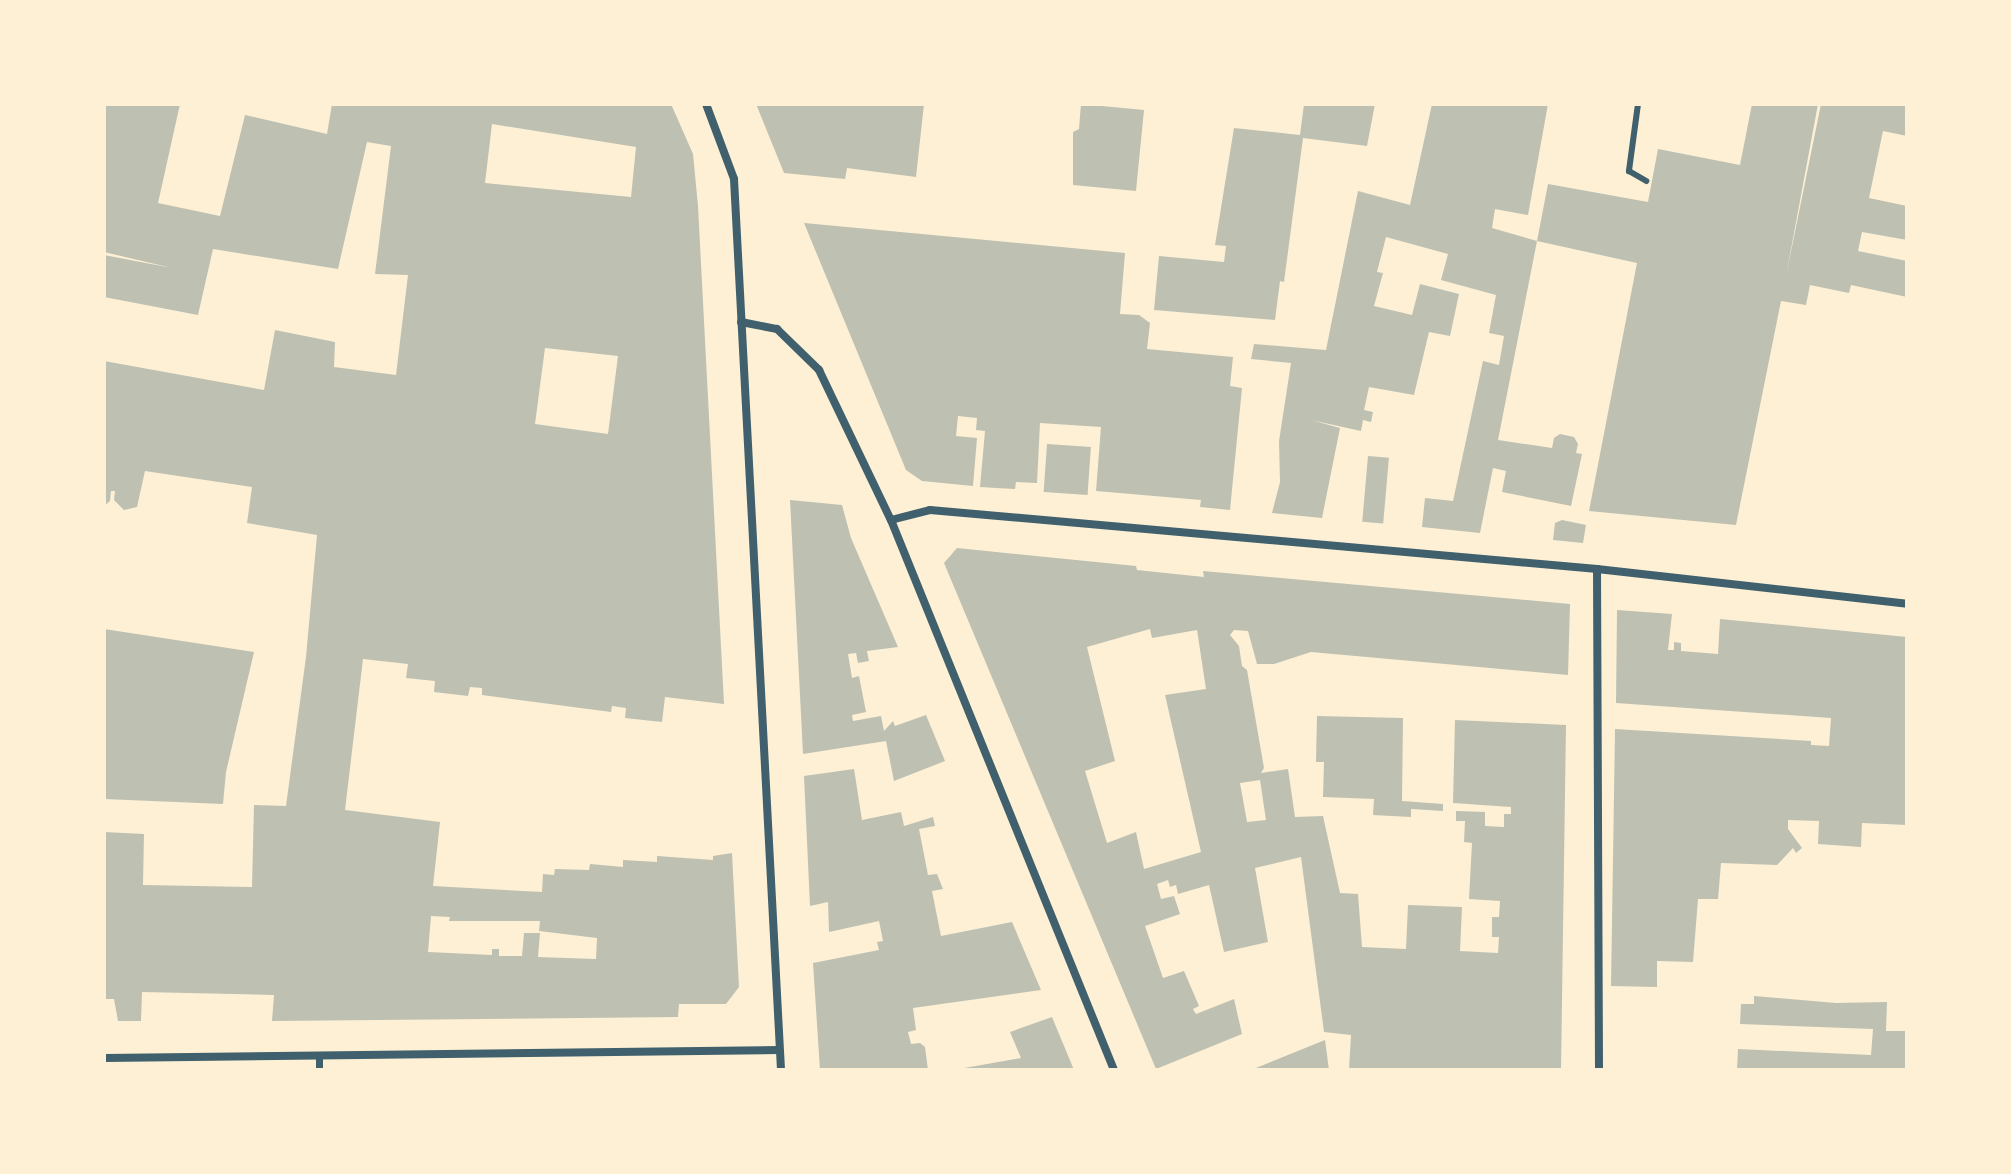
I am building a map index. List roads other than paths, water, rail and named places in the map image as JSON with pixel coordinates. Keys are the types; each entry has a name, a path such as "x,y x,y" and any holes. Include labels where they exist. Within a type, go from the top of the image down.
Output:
{"street":[{"path":"706,104 734,179 781,1070"},
{"path":"741,322 777,329 819,370 891,520 1114,1070"},
{"path":"891,520 930,510 1597,569 1907,604"},
{"path":"1597,569 1599,1070"},
{"path":"104,1058 779,1050"},
{"path":"319,1057 319,1070"}],"lane":[{"path":"1638,104 1629,171 1646,181"}]}
